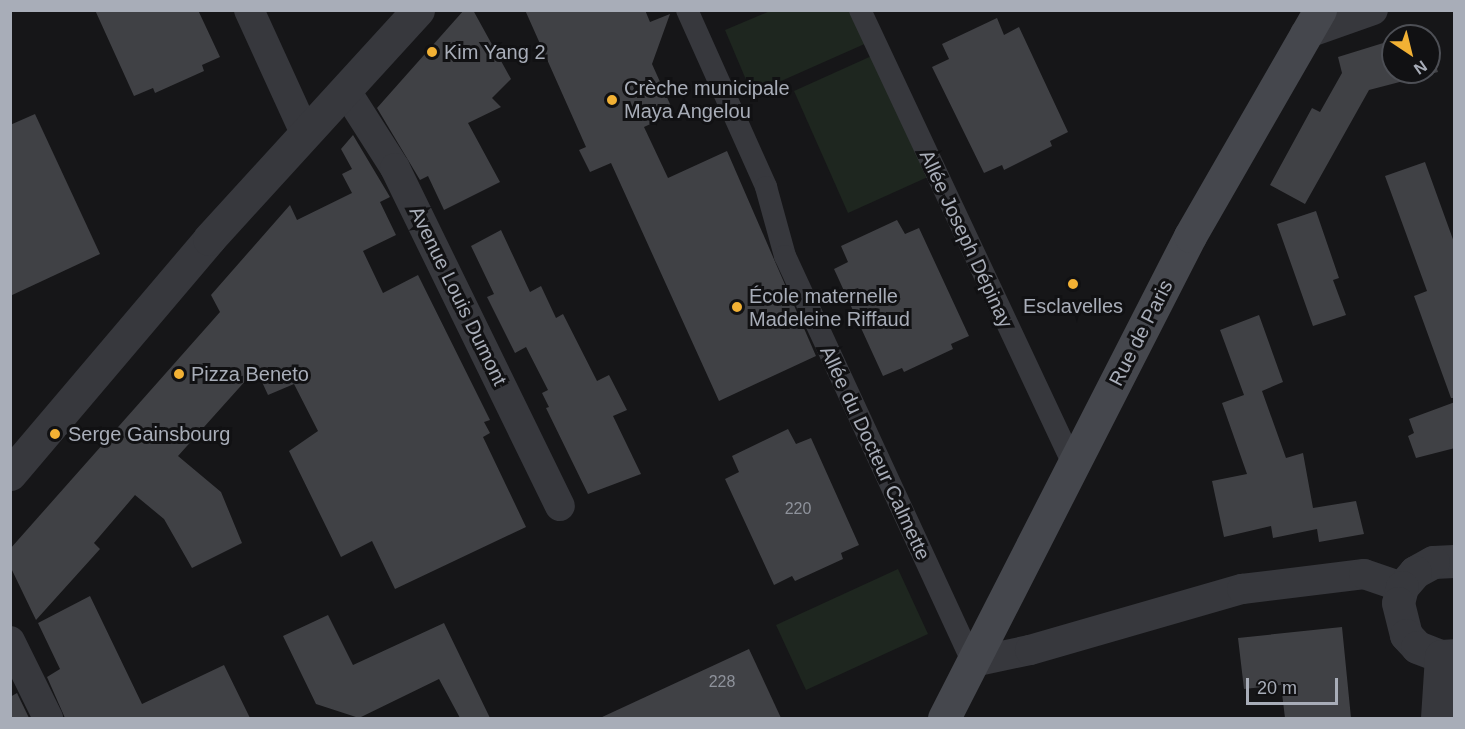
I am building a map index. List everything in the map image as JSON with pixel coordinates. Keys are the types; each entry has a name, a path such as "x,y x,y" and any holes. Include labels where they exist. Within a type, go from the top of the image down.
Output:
{"main road":[{"name":"Rue de Paris","path":"944,718 1190,236 1313,22"}],"street":[{"path":"249,10 304,133"},
{"path":"10,474 209,238 418,10"},
{"name":"Allée du Docteur Calmette","path":"687,10 766,187 785,256 973,662"},
{"name":"Allée Joseph Dépinay","path":"860,10 1074,466"},
{"path":"1313,22 1373,10"},
{"name":"Avenue Louis Dumont","path":"346,91 395,168 560,506"},
{"path":"1437,718 1448,656 1418,647 1406,636 1399,612 1402,587 1415,572 1432,562 1455,561"},
{"path":"973,662 1030,650 1242,589 1364,574 1402,587"},
{"path":"10,641 48,718"}],"shaded area":[{"path":"770,11 854,11 869,42 752,94 725,30"},
{"path":"876,54 930,176 848,213 794,91"},
{"path":"898,569 928,634 806,690 776,625"}],"building":[{"path":"95,10 198,10 220,57 202,65 204,71 155,93 153,88 134,96"},
{"path":"464,10 473,10 511,79 492,98 501,107 468,123 500,182 444,210 428,176 420,180 377,108"},
{"path":"525,10 645,10 650,22 670,14 652,64 674,113 644,127 668,178 727,151 816,356 719,401 611,163 590,172 579,150 586,147"},
{"path":"997,18 1004,35 1019,27 1068,132 1050,141 1052,146 1004,170 1002,165 984,173 932,67 949,59 942,44"},
{"path":"1381,44 1381,84 1392,84 1369,90 1305,204 1270,185 1312,108 1320,112 1342,73 1338,57"},
{"path":"35,114 100,254 10,296 10,125"},
{"path":"353,135 390,197 380,202 396,235 363,251 383,293 418,275 490,420 484,422 490,433 483,437 526,527 395,589 372,541 341,557 289,451 318,431 294,384 268,395 256,369 178,456 221,492 242,543 192,568 164,519 135,495 94,543 100,549 36,620 10,566 10,549 220,312 211,295 290,205 297,220 352,193 342,174 352,169 341,149"},
{"path":"1425,162 1455,245 1455,398 1451,398 1414,296 1427,291 1385,176"},
{"path":"1316,211 1339,278 1333,280 1346,315 1313,326 1277,224"},
{"path":"897,220 905,234 919,228 969,336 951,344 953,349 904,372 902,368 883,376 834,269 848,262 841,246"},
{"path":"501,230 530,292 541,286 556,318 563,314 597,381 609,375 627,410 613,416 641,474 588,494 546,408 549,407 542,393 548,390 526,347 515,353 487,297 494,294 471,246"},
{"path":"1259,315 1283,382 1262,391 1286,458 1303,453 1313,508 1356,501 1364,534 1319,542 1317,529 1273,538 1271,526 1224,537 1212,481 1247,474 1222,403 1244,395 1220,330"},
{"path":"1455,402 1455,448 1416,458 1408,436 1414,433 1409,419"},
{"path":"788,429 796,444 811,438 859,545 841,553 843,559 795,581 792,576 774,585 725,479 739,472 732,456"},
{"path":"90,596 142,704 224,665 250,718 65,718 47,677 60,669 38,623"},
{"path":"328,615 353,665 444,623 490,718 460,718 439,679 359,718 316,704 283,636"},
{"path":"1342,627 1351,718 1285,718 1281,685 1244,689 1238,638"},
{"path":"749,649 781,718 600,718"},
{"path":"17,693 29,718 10,718 10,697"}],"place":[{"name":"Kim Yang 2","path":"432,52"},
{"name":"Crèche municipale Maya Angelou","path":"612,100"},
{"name":"Esclavelles","path":"1073,284"},
{"name":"École maternelle Madeleine Riffaud","path":"737,307"},
{"name":"Pizza Beneto","path":"179,374"},
{"name":"Serge Gainsbourg","path":"55,434"}]}
